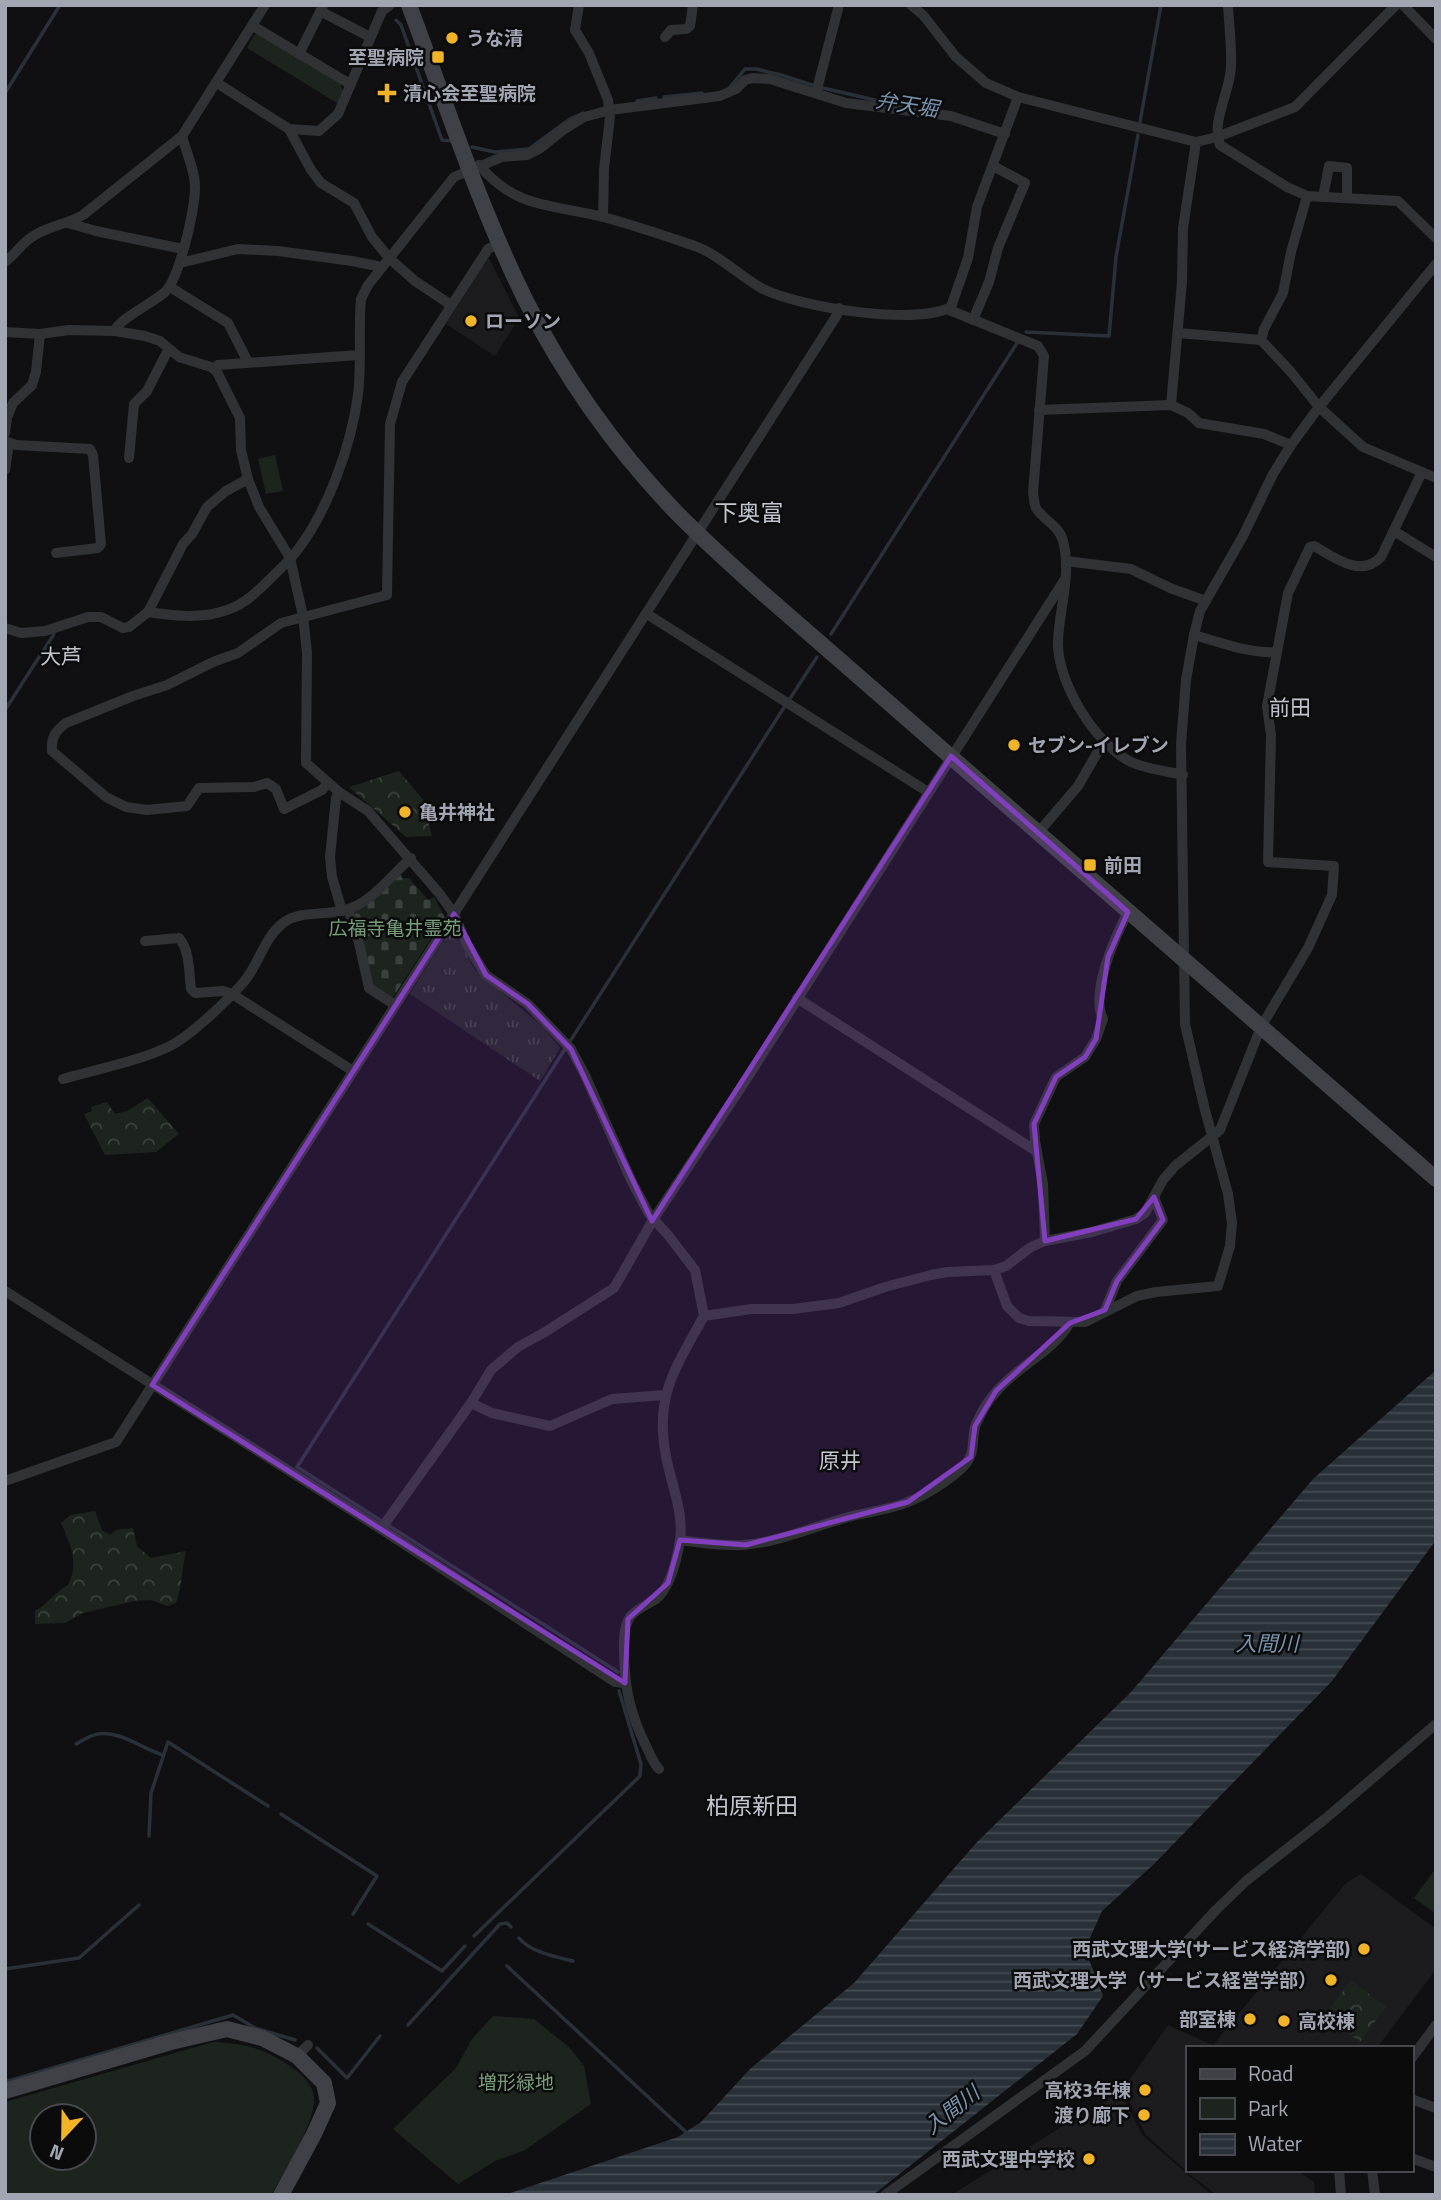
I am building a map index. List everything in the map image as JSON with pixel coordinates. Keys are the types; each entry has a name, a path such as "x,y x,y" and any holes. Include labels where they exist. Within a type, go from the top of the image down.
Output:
{"street":[{"path":"5,262 38,232 68,223 83,215 182,136 265,5"},
{"path":"409,5 474,167 500,243 527,302 586,400 646,479 697,533 1436,1179"},
{"path":"579,5 575,30 601,78 610,110 604,169 603,217"},
{"path":"664,37 671,30 686,29 690,26 694,5"},
{"path":"816,93 839,5"},
{"path":"911,5 925,10 956,57 986,83 1018,97 1196,142 1217,137 1296,107 1396,5"},
{"path":"1228,5 1231,69 1217,137 1220,145 1287,187 1307,196 1398,201 1436,238"},
{"path":"1403,5 1436,39"},
{"path":"217,83 289,129 319,131 338,114 383,7"},
{"path":"299,54 322,8 370,37"},
{"path":"253,26 350,84"},
{"path":"148,612 185,616 210,615 230,610 247,601 290,558 309,533 341,465 358,394 361,299 368,285 454,177 502,157 527,155 584,117 610,110 720,96 753,78 770,79 846,103 951,116 1005,134"},
{"path":"474,167 532,204 603,217 699,247 764,289 838,308 897,316 917,315 951,307 968,258 977,207 1018,97"},
{"path":"289,129 321,183 354,204 385,263"},
{"path":"115,331 122,319 145,308 170,286 181,261 195,188 182,136"},
{"path":"1171,405 1178,333 1183,228 1196,142"},
{"path":"973,320 989,282 1004,232 1025,183 993,166"},
{"path":"1323,197 1329,166 1347,168 1348,197"},
{"path":"1261,340 1283,293 1307,196"},
{"path":"68,223 183,248"},
{"path":"328,783 322,790 284,809 276,789 267,783 254,787 199,788 187,806 136,810 106,797 52,751 53,737 66,723 187,677 213,662 238,653 274,627 303,616 387,595 390,424 402,382 488,249 500,243"},
{"path":"181,261 238,248 385,263 451,305"},
{"path":"994,1270 1002,1299 1011,1312 1029,1321 1085,1322 1137,1296 1218,1286 1230,1246 1232,1223 1228,1194 1185,1024 1182,715 1194,635 1206,601 1243,536 1273,474 1291,446 1319,407 1436,264"},
{"path":"170,286 228,323 247,362"},
{"path":"5,1481 116,1442 647,614 837,315 838,308"},
{"path":"947,309 1038,346 1044,356 1032,493 1036,508 1053,524 1063,539 1066,561 1058,644 1060,663 1084,716 1104,741 1130,762 1183,775"},
{"path":"5,332 40,334 69,330 115,331 153,337 178,357 214,368 240,418 241,450 259,507 290,558 303,616 307,653 306,763 339,792 368,811 411,858 454,914 467,945 486,975 528,1004 568,1046 586,1075 631,1180 653,1220 695,1270 704,1316 672,1375 662,1415 665,1445 681,1524 680,1540 668,1583 659,1597 634,1612 628,1619 624,1632 628,1705 659,1769"},
{"path":"1178,333 1261,340 1292,372 1319,407 1363,447 1436,478"},
{"path":"5,470 7,418 13,403 32,385 40,334"},
{"path":"129,458 134,404 147,390 166,354 171,350"},
{"path":"214,368 218,365 247,362 359,355"},
{"path":"1039,410 1171,405 1188,413 1199,423 1264,434 1291,446"},
{"path":"6,439 47,447 90,449 93,455 101,544 98,548 56,552"},
{"path":"704,1316 751,1309 793,1310 839,1303 931,1275 994,1270 1006,1266 1031,1247 1045,1241 1084,1234 1136,1219 1146,1213 1163,1180 1175,1166 1220,1130 1332,895 1334,866 1268,862 1271,735 1267,706 1288,593 1310,547 1314,546 1352,565 1369,567 1381,557 1422,472"},
{"path":"5,628 21,633 44,631 88,617 101,617 123,628 129,627 148,612 183,544 207,508 226,491 248,479"},
{"path":"1394,531 1436,557"},
{"path":"1066,561 1131,569 1170,588 1206,601"},
{"path":"384,1525 500,1360 614,1288 653,1220 744,1083 1065,579"},
{"path":"647,614 928,792"},
{"path":"1194,635 1231,645 1276,652"},
{"path":"1038,833 1078,786 1104,741"},
{"path":"339,792 336,798 330,857 332,877 369,988 395,1005"},
{"path":"63,1079 159,1051 187,1036 249,976 264,944 283,923 305,915 345,910 373,895 411,858"},
{"path":"1045,1241 1043,1184 1034,1124 1056,1077 1085,1057 1096,1039 1103,1019 1098,1010 1108,957 1128,912"},
{"path":"145,941 179,938 186,953 191,989 195,993 223,991 232,994 353,1072"},
{"path":"797,998 1036,1151"},
{"path":"1105,1310 1117,1281 1163,1220 1154,1197"},
{"path":"5,1291 152,1385 384,1525 615,1682 625,1683"},
{"path":"680,1540 717,1545 746,1545 890,1508 929,1491 962,1468 971,1457 975,1426 996,1391 1058,1340 1069,1323"},
{"path":"471,1403 492,1413 550,1426 612,1399 665,1395"},
{"path":"885,2195 1085,2051 1246,1881 1325,1819 1436,1724"},
{"path":"1413,2056 1436,2025"},
{"path":"5,2091 171,2042 227,2029 302,2050 324,2083 328,2103 281,2195"},
{"path":"1413,2100 1436,2108"},
{"path":"1413,2159 1436,2167"},
{"path":"1339,2172 1341,2195"},
{"path":"1372,2172 1375,2195"}],"highlighted area":[{"path":"951,756 1128,912 1108,957 1096,1039 1085,1057 1056,1077 1034,1124 1045,1241 1136,1219 1154,1197 1161,1210 1163,1220 1117,1281 1105,1310 1070,1323 996,1391 975,1426 971,1457 908,1502 746,1545 680,1540 668,1583 628,1619 625,1683 152,1385 454,914 486,975 528,1004 571,1049 652,1221"}],"shaded area":[{"path":"488,256 519,318 495,356 446,324"},
{"path":"1361,1874 1436,1929 1436,1969 1378,2046 1186,2046 1186,2171 1146,2135 1123,2089 1168,2025 1213,2045 1346,1883"},
{"name":"西武文理中学校","path":"1120,2091 1142,2135 1212,2195 951,2195"},
{"path":"1187,2172 1300,2172 1314,2182 1315,2195 1217,2195"}],"green space":[{"path":"260,34 341,84 343,93 337,103 247,48 254,35"},
{"path":"275,455 283,491 266,494 258,459"},
{"path":"399,771 431,809 427,817 432,836 406,837 349,787"},
{"name":"広福寺亀井霊苑","path":"401,875 402,878 409,878 428,900 434,897 445,917 392,999 372,989 352,910"},
{"path":"449,931 456,935 475,970 543,1027 560,1048 540,1081 410,994"},
{"path":"148,1098 179,1134 156,1152 105,1155 84,1114 92,1111 91,1107 107,1102 115,1114 127,1111"},
{"path":"95,1511 102,1530 110,1535 116,1530 133,1528 137,1546 151,1558 186,1551 176,1603 167,1606 151,1600 134,1601 83,1613 65,1623 35,1624 35,1611 68,1585 71,1577 72,1554 61,1523 70,1515"},
{"path":"1436,1868 1436,1914 1414,1898"},
{"path":"1351,1980 1386,2007 1360,2042 1324,2016"},
{"name":"増形緑地","path":"493,2016 534,2019 570,2048 584,2066 591,2104 525,2150 495,2161 458,2184 393,2129 456,2068 472,2039"},
{"path":"213,2042 234,2044 270,2054 296,2070 313,2092 312,2115 300,2144 271,2195 5,2195 5,2102"}],"water":[{"name":"入間川","path":"1436,1370 1436,1540 1332,1681 1153,1865 1102,1911 1085,1949 1103,1996 1077,2034 873,2195 504,2195 678,2137 701,2122 750,2069 854,1983 977,1842 1131,1692 1313,1479"}],"waterway":[{"path":"5,93 60,5"},
{"path":"1140,122 1161,5"},
{"name":"弁天堀","path":"396,20 401,25 442,140 452,141"},
{"name":"弁天堀","path":"730,87 745,69 756,69 812,85"},
{"name":"弁天堀","path":"823,88 892,104"},
{"name":"弁天堀","path":"664,97 702,93"},
{"name":"弁天堀","path":"637,101 656,98"},
{"name":"弁天堀","path":"472,147 495,152 529,149 570,119 583,113"},
{"path":"1026,332 1109,336 1116,257 1138,135"},
{"path":"831,634 1017,343"},
{"path":"5,710 54,634"},
{"path":"789,700 817,657"},
{"path":"618,1672 297,1467 785,706"},
{"path":"474,1936 640,1776 641,1764 619,1691"},
{"path":"76,1744 93,1735 114,1735 163,1755"},
{"path":"149,1836 151,1793 168,1742 268,1806"},
{"path":"281,1814 377,1876 353,1914"},
{"path":"5,1969 79,1958 139,1905"},
{"path":"408,2025 500,1924 507,1923 511,1927"},
{"path":"368,1924 442,1971 465,1946"},
{"path":"519,1938 536,1950 573,1961"},
{"path":"507,1966 688,2134"},
{"path":"5,2082 233,2015 255,2028 295,2040"},
{"path":"317,2048 347,2078 380,2036"}],"place":[{"name":"うな清","path":"452,38"},
{"name":"至聖病院","path":"438,57"},
{"name":"清心会至聖病院","path":"387,93"},
{"name":"ローソン","path":"471,321"},
{"name":"セブン-イレブン","path":"1014,745"},
{"name":"亀井神社","path":"405,812"},
{"name":"前田","path":"1090,865"},
{"name":"西武文理大学(サービス経済学部)","path":"1364,1949"},
{"name":"西武文理大学（サービス経営学部）","path":"1331,1980"},
{"name":"部室棟","path":"1250,2019"},
{"name":"高校棟","path":"1284,2021"},
{"name":"高校3年棟","path":"1145,2090"},
{"name":"渡り廊下","path":"1144,2115"},
{"name":"西武文理中学校","path":"1089,2159"}],"district":[{"name":"下奥富","path":"749,513"},
{"name":"大芦","path":"61,657"},
{"name":"前田","path":"1290,708"},
{"name":"原井","path":"840,1461"},
{"name":"柏原新田","path":"752,1806"}]}
